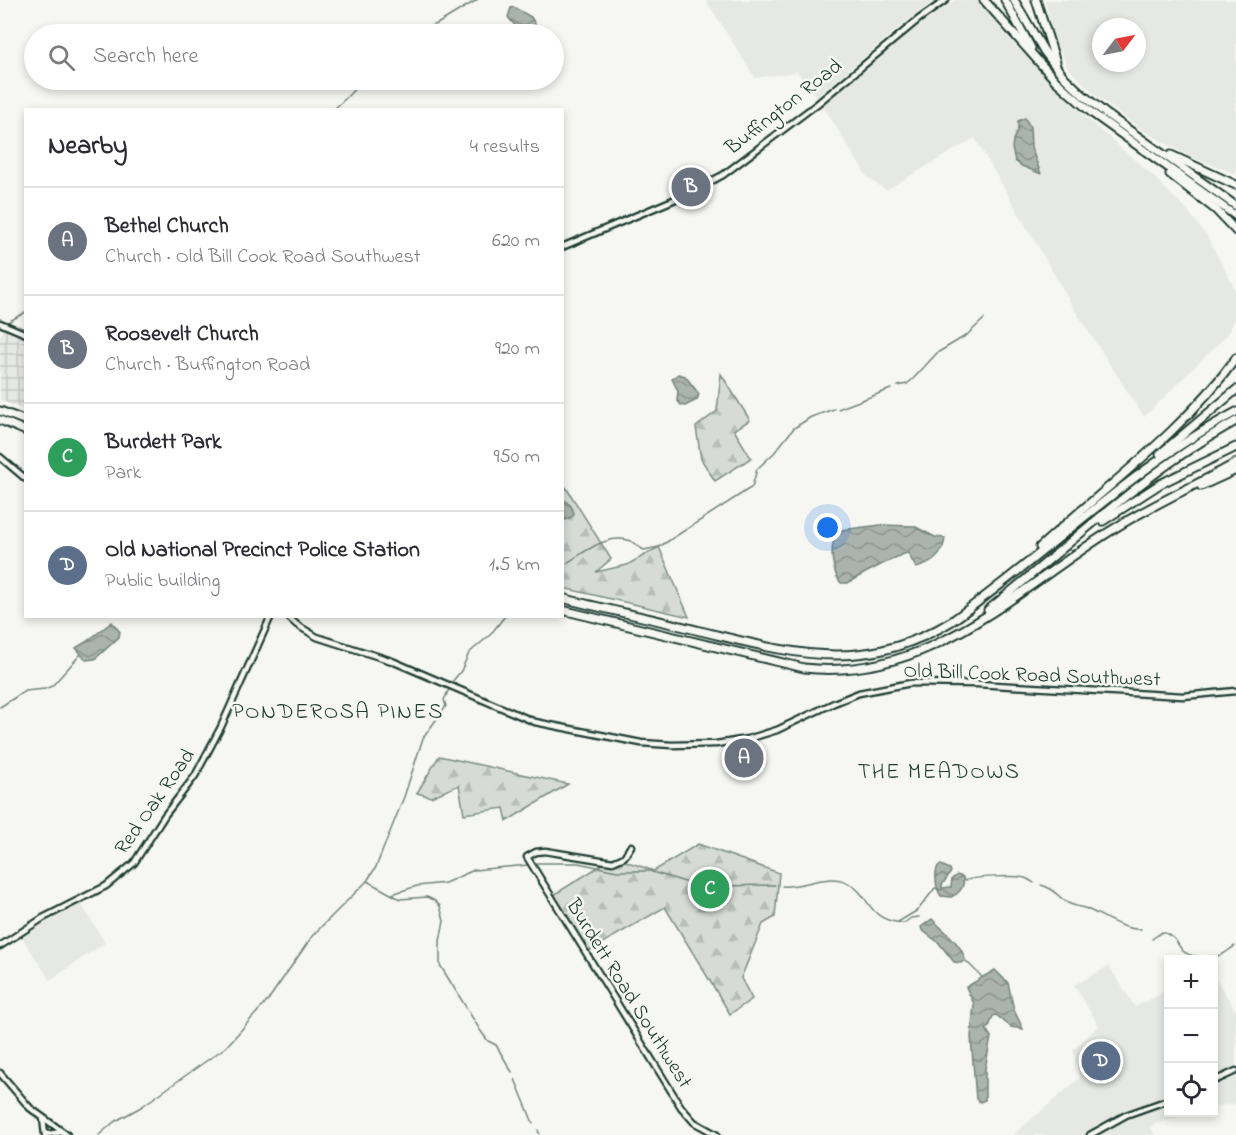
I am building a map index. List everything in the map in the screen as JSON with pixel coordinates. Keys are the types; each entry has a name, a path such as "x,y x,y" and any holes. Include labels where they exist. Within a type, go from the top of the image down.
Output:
{"highway":[{"path":"984,0 1056,81 1092,113 1216,210 1236,231"},
{"path":"1005,0 1030,45 1056,81"},
{"path":"1014,0 1040,45 1065,77 1105,113 1236,206"},
{"path":"1036,0 1051,52 1065,77"},
{"path":"1140,137 1181,161 1236,185"},
{"path":"1128,140 1236,216"},
{"path":"993,590 1072,517 1164,438 1207,393 1236,358"},
{"path":"564,598 778,650 836,656 876,652 923,637 952,621 1099,505 1236,390"},
{"path":"0,411 24,420"},
{"path":"1099,505 1181,444 1236,412"},
{"path":"0,420 24,429"},
{"path":"950,638 991,608 1150,478 1199,443 1236,421"},
{"path":"1199,443 1236,426"},
{"path":"1066,547 1148,491 1236,447"},
{"path":"564,609 775,662 814,669 852,668 894,661 926,650 950,638 1112,530 1236,463"},
{"path":"1152,508 1236,470"}],"street":[{"name":"Buffington Road","path":"564,246 685,195 723,174 817,104 919,19 946,0"},
{"path":"0,323 24,333"},
{"path":"0,457 24,477"},
{"name":"Red Oak Road","path":"0,946 43,918 106,886 134,863 165,815 195,777 221,727 270,618"},
{"name":"Old Bill Cook Road Southwest","path":"289,618 317,637 392,661 536,722 647,744 716,744 748,739 777,730 853,695 910,683 977,684 1183,696 1236,691"},
{"name":"Burdett Road Southwest","path":"631,846 624,857 613,862 545,851 536,852 527,857 681,1107 694,1122 717,1135"},
{"path":"1218,1079 1236,1071"},
{"path":"0,1073 21,1100 65,1134"},
{"path":"1090,1135 1126,1115 1164,1101"},
{"path":"43,1118 46,1135"},
{"path":"46,1135 54,1126"},
{"path":"46,1135 65,1134"}],"shaded area":[{"path":"706,0 936,0 907,21 817,97 797,72 755,78"},
{"path":"956,0 977,0 1016,46 1084,116 1151,174 1187,210 1208,238 1236,291 1236,316 1227,335 1144,417 1076,312 975,138 886,190 868,178 821,103 913,29"},
{"path":"1045,0 1236,0 1236,174 1189,156 1142,130 1099,98 1068,68 1052,33"},
{"path":"7,325 24,334 24,410 0,400 0,336"},
{"path":"79,900 105,943 50,980 20,934"},
{"path":"1109,966 1135,1007 1164,992 1164,1117 1178,1117 1150,1126 1155,1135 1013,1135 1080,1078 1073,1050 1099,1026 1074,985"},
{"path":"1218,982 1236,1011 1236,1104 1218,1106"}],"green space":[{"path":"721,374 750,420 734,430 751,458 715,481 701,459 696,427 717,411"},
{"path":"564,484 611,559 596,572 627,565 659,547 689,617 564,588"},
{"path":"439,756 568,784 507,821 504,808 464,814 459,785 431,797 417,793"},
{"path":"698,844 779,873 775,917 763,924 741,978 752,999 730,1014 665,907 587,952 552,896 614,857 654,871"}],"water":[{"path":"511,8 531,17 535,24 514,24 508,17"},
{"path":"1025,118 1030,127 1031,147 1041,174 1015,161 1013,140 1018,129 1018,121"},
{"path":"678,374 685,376 699,394 697,400 685,406 677,400 678,391 672,379"},
{"path":"564,500 571,506 573,516 564,520"},
{"path":"881,525 914,526 935,537 945,538 942,550 932,561 916,568 908,553 848,583 841,583 833,562 832,549 836,536 841,530"},
{"path":"112,622 120,632 119,637 95,659 86,660 76,648"},
{"path":"938,866 950,869 951,872 942,888 951,887 952,879 957,875 963,877 961,889 951,897 941,896 938,889 936,873"},
{"path":"932,919 960,948 965,960 961,963 954,962 939,943 922,930 921,927"},
{"path":"995,970 1008,983 1014,1010 1023,1029 1011,1027 996,1015 993,1016 986,1029 991,1037 985,1069 985,1100 980,1102 976,1099 971,1037 974,1004 966,987"}],"waterway":[{"path":"437,24 477,0"},
{"path":"335,108 354,90"},
{"path":"6,323 24,313"},
{"path":"898,386 907,384 937,353 967,335 984,319"},
{"path":"838,409 891,389"},
{"path":"564,565 593,547 610,540 628,540 644,550 659,547 752,487 757,469 774,453 794,428 811,417 834,409"},
{"path":"452,682 461,671 469,653 490,635 503,618"},
{"path":"0,707 25,691 52,686 80,655"},
{"path":"99,1135 114,1122 141,1107 226,1047 268,1000 313,935 367,881 376,867 404,797 423,738 446,706 444,700 449,689"},
{"path":"535,863 578,863 617,871 649,871 685,882 721,886 775,885"},
{"path":"392,894 417,886 445,883 474,870 529,865"},
{"path":"963,881 1012,877 1025,878 1034,883"},
{"path":"782,886 831,879 839,880 846,882 861,893 875,912 882,917 904,923 911,918 919,917"},
{"path":"367,881 400,899 427,897 440,906 444,921 440,941 440,965 480,1030 488,1041 496,1045 512,1072"},
{"path":"1041,885 1070,904 1087,909 1120,925 1141,929"},
{"path":"898,922 918,910 935,888 939,889"},
{"path":"1152,939 1162,932 1168,934 1186,953 1199,957 1220,955 1235,946"},
{"path":"966,961 982,977"},
{"path":"515,1079 533,1123"},
{"path":"538,1130 540,1135"}],"place":[{"name":"Roosevelt Church","path":"691,187"},
{"name":"Bethel Church","path":"744,758"},
{"name":"Burdett Park","path":"710,889"},
{"name":"Old National Precinct Police Station","path":"1101,1061"}],"district":[{"name":"PONDEROSA PINES","path":"338,710"},
{"name":"THE MEADOWS","path":"939,770"}]}
